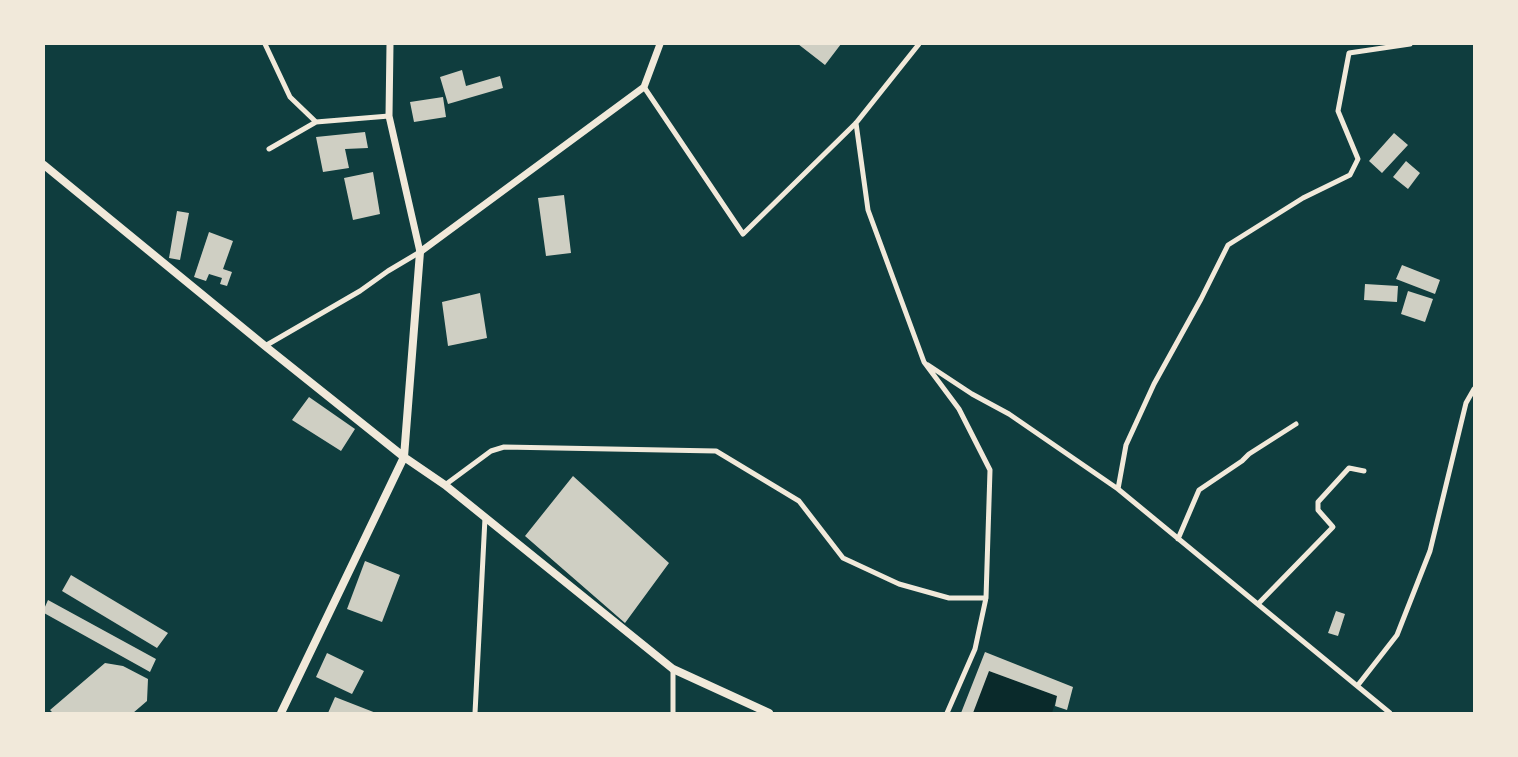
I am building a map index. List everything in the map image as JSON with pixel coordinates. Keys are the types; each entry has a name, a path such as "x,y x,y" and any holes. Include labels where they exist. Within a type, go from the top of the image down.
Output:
{"main road":[{"path":"44,165 265,346 404,457 445,485 673,669 769,713"},
{"path":"281,713 404,457 420,252"}],"street":[{"path":"265,44 290,97 316,122"},
{"path":"390,44 389,116 420,252"},
{"path":"265,346 360,291 388,271 420,252 644,87 660,44"},
{"path":"644,87 743,234 856,124 919,44"},
{"path":"1118,489 1126,446 1154,384 1201,299 1228,245 1303,198 1350,175 1358,159 1338,111 1349,54 1410,44"},
{"path":"269,149 316,122 389,116"},
{"path":"856,124 868,210 924,362 959,408 990,470 986,598 975,649 947,713"},
{"path":"924,362 972,394 1009,414 1118,489 1390,713"},
{"path":"1358,685 1397,635 1430,551 1466,403 1474,389"},
{"path":"1178,538 1198,490 1296,424"},
{"path":"445,485 491,451 504,447 716,451 799,501 843,558 899,584 949,598 986,598"},
{"path":"1258,604 1333,527 1318,510 1318,502 1349,468 1364,471"},
{"path":"476,713 486,518"},
{"path":"673,669 673,713"}],"water":[{"path":"989,671 1057,696 1052,713 972,713"}],"building":[{"path":"798,44 841,44 825,65"},
{"path":"462,70 466,86 500,76 503,88 448,104 440,77"},
{"path":"443,97 446,117 414,122 410,102"},
{"path":"365,132 368,148 345,149 349,168 323,172 316,137"},
{"path":"1394,133 1408,145 1382,173 1369,161"},
{"path":"1406,161 1420,173 1408,189 1393,177"},
{"path":"373,172 380,214 353,220 344,178"},
{"path":"564,195 571,253 546,256 538,198"},
{"path":"177,211 189,213 180,260 169,258"},
{"path":"209,232 233,241 223,269 232,272 227,286 220,284 222,278 209,274 206,281 194,277"},
{"path":"1402,265 1440,280 1435,294 1396,279"},
{"path":"1365,284 1398,286 1397,302 1364,300"},
{"path":"1408,291 1433,299 1425,322 1401,314"},
{"path":"480,293 487,338 448,346 442,302"},
{"path":"309,397 355,429 341,451 292,420"},
{"path":"573,476 669,563 625,623 525,536"},
{"path":"365,561 400,575 382,622 347,609"},
{"path":"71,575 168,633 157,648 62,591"},
{"path":"48,600 156,659 150,672 44,613"},
{"path":"1336,611 1345,614 1338,636 1328,633"},
{"path":"985,652 1073,687 1067,710 1055,706 1057,696 989,671 973,713 961,713"},
{"path":"327,653 364,671 352,694 316,677"},
{"path":"105,663 123,666 148,679 147,701 133,713 53,713 50,710"},
{"path":"335,697 376,713 328,713"}]}
